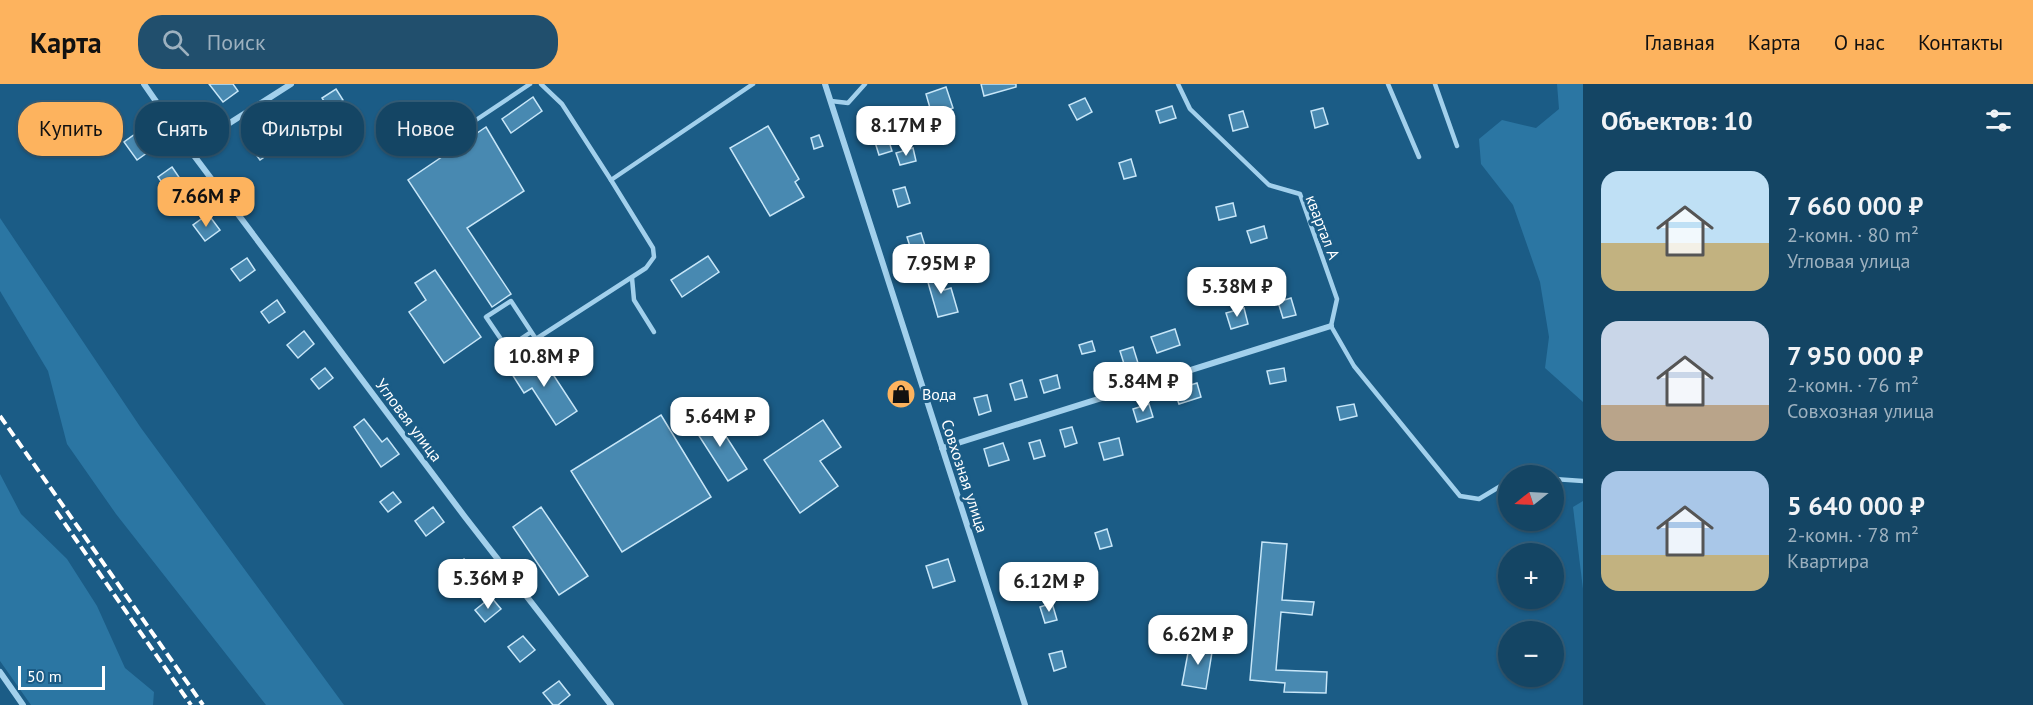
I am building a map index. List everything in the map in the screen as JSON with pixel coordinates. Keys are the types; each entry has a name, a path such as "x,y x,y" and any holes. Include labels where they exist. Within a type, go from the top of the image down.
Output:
{"street":[{"name":"Угловая улица","path":"144,84 156,102"},
{"path":"229,124 291,84"},
{"name":"Совхозная улица","path":"825,84 1025,705"},
{"name":"Угловая улица","path":"194,156 465,517 611,705"},
{"path":"942,448 1331,326"},
{"path":"0,672 23,705"}],"lane":[{"path":"476,120 530,84"},
{"path":"531,332 507,348 486,317 511,301 536,339 652,263 653,248 562,104 541,84"},
{"path":"611,180 753,84"},
{"path":"831,101 848,103 865,84"},
{"name":"квартал А","path":"1178,84 1190,109 1269,185 1300,194 1337,299 1331,326"},
{"path":"1388,84 1419,157"},
{"path":"1435,84 1457,146"},
{"path":"632,278 634,300 654,332"},
{"path":"1331,326 1354,366 1460,496 1479,499 1498,488"},
{"path":"1564,480 1583,481"}],"shaded area":[{"path":"1557,84 1583,84 1583,402 1545,368 1549,337 1540,282 1513,205 1481,164 1479,139 1502,120 1536,128 1559,109"},
{"path":"0,218 141,428 344,705 266,705 116,514 67,444 48,371 0,291"},
{"path":"0,474 21,514 67,559 97,606 125,668 154,692 153,705 31,705 0,661"},
{"path":"1583,501 1583,589 1573,507"}],"building":[{"path":"209,84 233,84 238,91 223,102"},
{"path":"981,84 1016,84 1016,87 984,96"},
{"path":"946,87 953,108 932,115 926,94"},
{"path":"336,89 343,100 325,102 322,98"},
{"path":"533,97 542,111 511,133 502,119"},
{"path":"1085,98 1092,112 1077,120 1069,105"},
{"path":"1172,106 1176,118 1160,123 1156,111"},
{"path":"1323,108 1328,124 1315,128 1311,111"},
{"path":"1243,111 1248,127 1233,131 1229,115"},
{"path":"883,122 892,151 879,155 870,126"},
{"path":"768,126 799,179 795,182 804,197 770,216 730,148"},
{"path":"486,127 524,191 467,228 511,294 492,307 408,180 443,156 476,156 476,134"},
{"path":"135,134 135,156 143,156 137,160 124,142"},
{"path":"819,135 823,146 814,149 811,138"},
{"path":"913,148 916,161 900,165 896,153"},
{"path":"1131,159 1136,176 1124,179 1119,163"},
{"path":"172,167 183,183 169,193 158,177"},
{"path":"905,187 910,203 898,207 893,190"},
{"path":"1233,203 1236,216 1219,220 1216,207"},
{"path":"208,214 220,230 205,241 193,225"},
{"path":"1264,226 1267,238 1251,243 1247,231"},
{"path":"921,233 926,249 912,253 907,237"},
{"path":"708,256 719,272 682,297 671,280"},
{"path":"247,258 255,270 240,281 231,269"},
{"path":"937,268 944,290 951,288 958,312 938,317 925,272"},
{"path":"435,270 481,337 444,363 409,312 426,300 415,283"},
{"path":"1291,298 1296,315 1283,318 1278,302"},
{"path":"277,300 285,312 269,323 261,312"},
{"path":"1244,308 1248,324 1231,329 1226,313"},
{"path":"1175,329 1180,345 1157,353 1151,337"},
{"path":"304,331 314,344 298,358 287,345"},
{"path":"1092,341 1095,351 1082,354 1079,345"},
{"path":"1133,347 1138,363 1125,367 1120,351"},
{"path":"539,353 577,411 556,425 532,388 524,393 510,371"},
{"path":"325,368 333,378 319,389 311,379"},
{"path":"1284,368 1286,381 1270,384 1267,371"},
{"path":"1057,375 1060,388 1044,393 1040,380"},
{"path":"1022,380 1027,397 1015,400 1010,384"},
{"path":"1197,383 1201,397 1179,404 1174,390"},
{"path":"987,395 991,411 979,415 974,398"},
{"path":"1149,404 1153,417 1137,422 1133,409"},
{"path":"1354,404 1357,416 1340,420 1337,407"},
{"path":"661,415 711,497 622,552 571,471"},
{"path":"713,416 747,469 728,481 694,428"},
{"path":"364,419 382,442 387,438 399,454 381,467 354,427"},
{"path":"823,420 841,447 820,461 838,486 800,513 764,460"},
{"path":"1072,427 1077,443 1065,447 1060,430"},
{"path":"1119,438 1123,455 1104,460 1099,443"},
{"path":"1040,440 1045,456 1034,459 1029,443"},
{"path":"1003,443 1009,460 989,466 984,449"},
{"path":"393,492 401,502 388,512 380,502"},
{"path":"433,507 444,522 426,536 415,521"},
{"path":"541,507 588,576 559,595 513,527"},
{"path":"1107,529 1112,546 1100,549 1095,533"},
{"path":"1262,542 1287,544 1282,600 1314,602 1312,615 1281,612 1276,670 1327,672 1326,693 1284,692 1285,683 1250,680"},
{"path":"464,559 472,571 459,580 451,569"},
{"path":"948,559 955,581 933,588 926,566"},
{"path":"491,597 501,609 485,622 475,610"},
{"path":"1052,603 1057,620 1045,623 1040,607"},
{"path":"523,636 535,650 520,662 508,647"},
{"path":"1190,642 1213,646 1206,689 1182,685"},
{"path":"1062,651 1066,667 1054,671 1049,654"},
{"path":"559,681 570,695 558,705 553,705 543,693"}],"railway":[{"path":"0,416 203,705"},
{"path":"56,511 191,705"}],"place":[{"name":"Вода","path":"901,394"}]}
